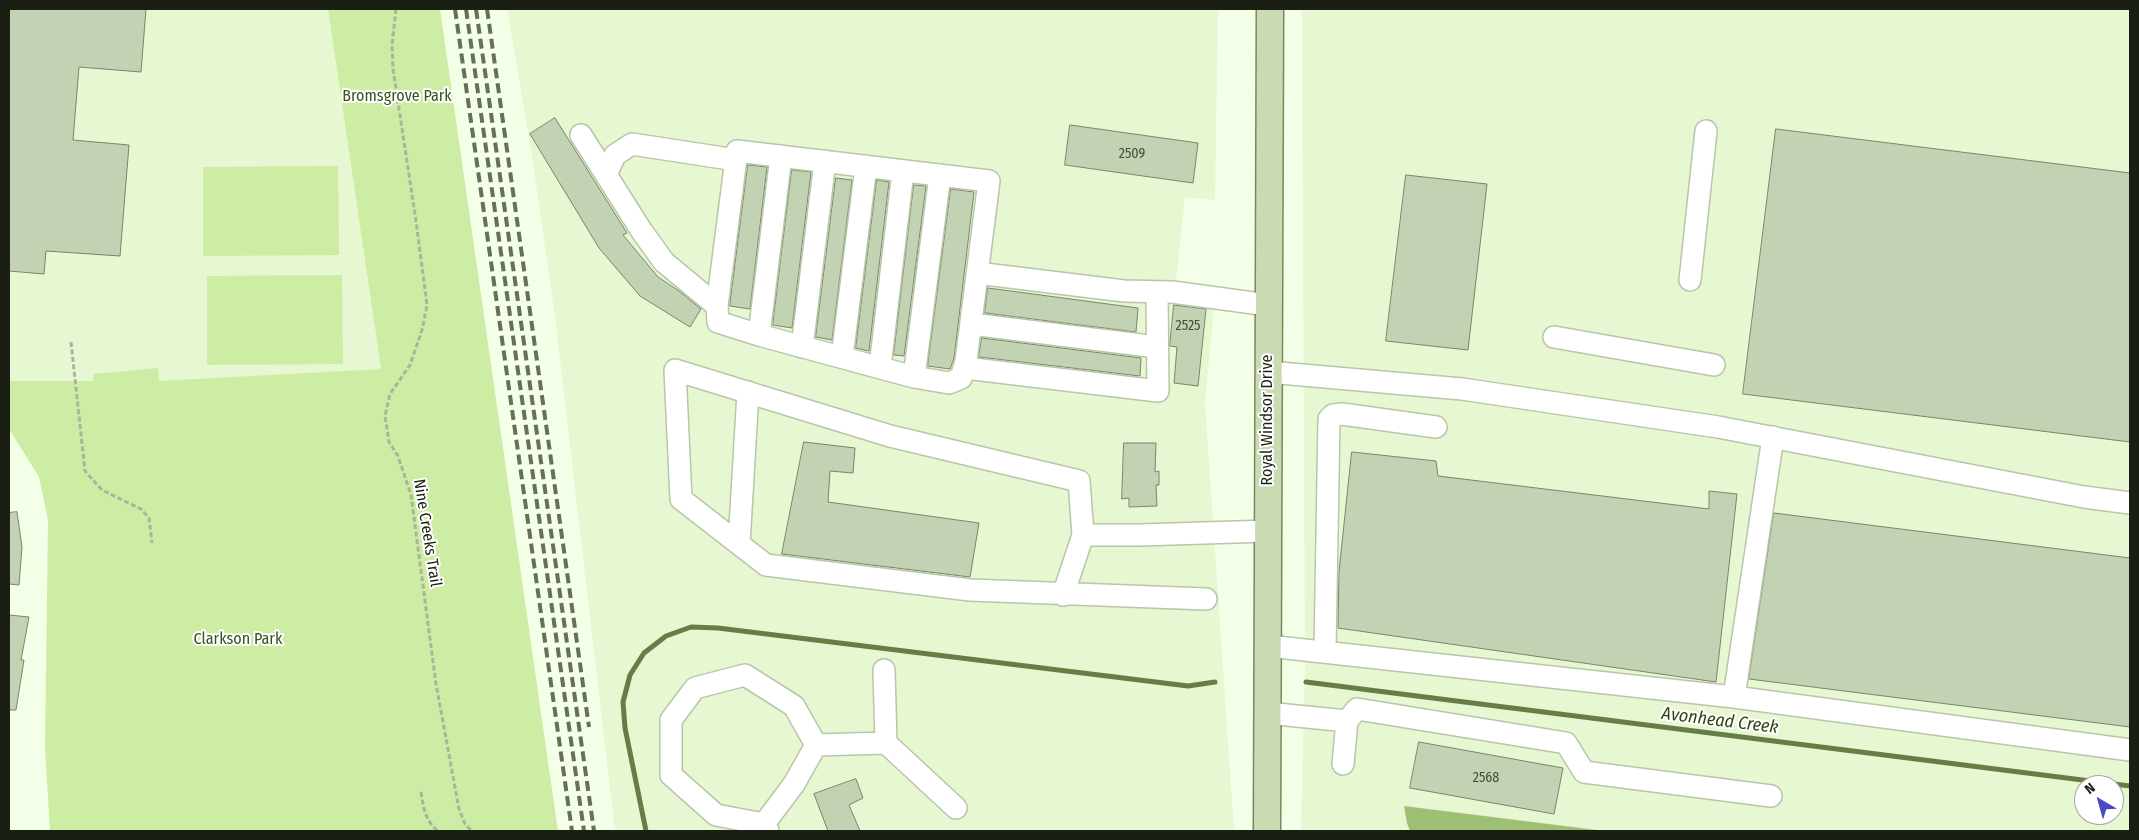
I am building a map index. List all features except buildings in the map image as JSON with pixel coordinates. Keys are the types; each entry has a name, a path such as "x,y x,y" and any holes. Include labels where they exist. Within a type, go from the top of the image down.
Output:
{"main road":[{"name":"Royal Windsor Drive","path":"1266,831 1270,9"}],"lane":[{"path":"1690,280 1706,130"},
{"path":"581,135 664,262 717,306"},
{"path":"606,175 615,155 632,144 736,160"},
{"path":"737,151 781,156 989,181 965,368 961,378 956,382 942,382 914,377 718,322 717,306 737,151"},
{"path":"759,335 781,156"},
{"path":"802,347 824,161"},
{"path":"842,357 866,166"},
{"path":"880,367 903,171"},
{"path":"914,377 940,175"},
{"path":"978,272 1124,291 1172,292 1268,305"},
{"path":"965,368 1158,392 1156,292"},
{"path":"971,324 1158,347"},
{"path":"1554,337 1714,365"},
{"path":"1063,595 1083,535 1079,481 890,436 675,370 681,499 766,565 970,590 1063,595 1206,599"},
{"path":"1268,372 1462,389 1773,437 2130,503"},
{"path":"739,544 748,392"},
{"path":"1325,650 1329,419 1332,415 1342,414 1436,427"},
{"path":"1734,697 1773,437"},
{"path":"1083,535 1140,535 1268,530"},
{"path":"1268,646 1325,650 1734,697 2130,750"},
{"path":"884,670 886,743"},
{"path":"745,675 794,706 816,745 766,828 716,815 671,775 671,720 695,688 745,675"},
{"path":"1343,764 1347,720 1357,709 1566,743 1584,772 1771,796"},
{"path":"1267,713 1347,720"},
{"path":"816,745 886,743 956,808"}],"path":[{"name":"Nine Creeks Trail","path":"396,9 392,44 393,68 427,306 422,330 410,365 390,394 385,416 389,442 398,456 412,494 436,684 459,808 465,824 472,831"},
{"path":"71,342 85,470 102,490 141,509 149,518 152,543"},
{"path":"421,792 431,826 438,831"}],"shaded area":[{"path":"9,9 328,9 381,369 179,381 9,381"},
{"path":"507,9 1218,9 1215,200 1185,197 1176,281 1216,285 1205,403 1234,831 615,831 554,309 531,150"},
{"path":"1302,9 2130,9 2130,831 1301,831 1305,665"}],"green space":[{"name":"Clarkson Park","path":"328,9 440,9 558,831 50,831 45,748 48,520 39,477 9,429 9,381 94,381 93,374 158,368 159,381 381,369"},
{"path":"338,166 339,255 203,256 203,167"},
{"path":"342,275 343,364 207,365 207,276"},
{"path":"1404,806 1605,831 1410,831"}],"waterway":[{"path":"646,831 625,728 623,702 630,675 644,653 666,636 691,627 718,628 1188,686 1215,682"},
{"name":"Avonhead Creek","path":"1306,682 2130,786"}],"railway":[{"path":"455,9 572,831"},
{"path":"466,9 584,831"},
{"path":"476,9 594,831"},
{"path":"487,9 589,727"}],"park label":[{"name":"Bromsgrove Park","path":"397,97"}]}
